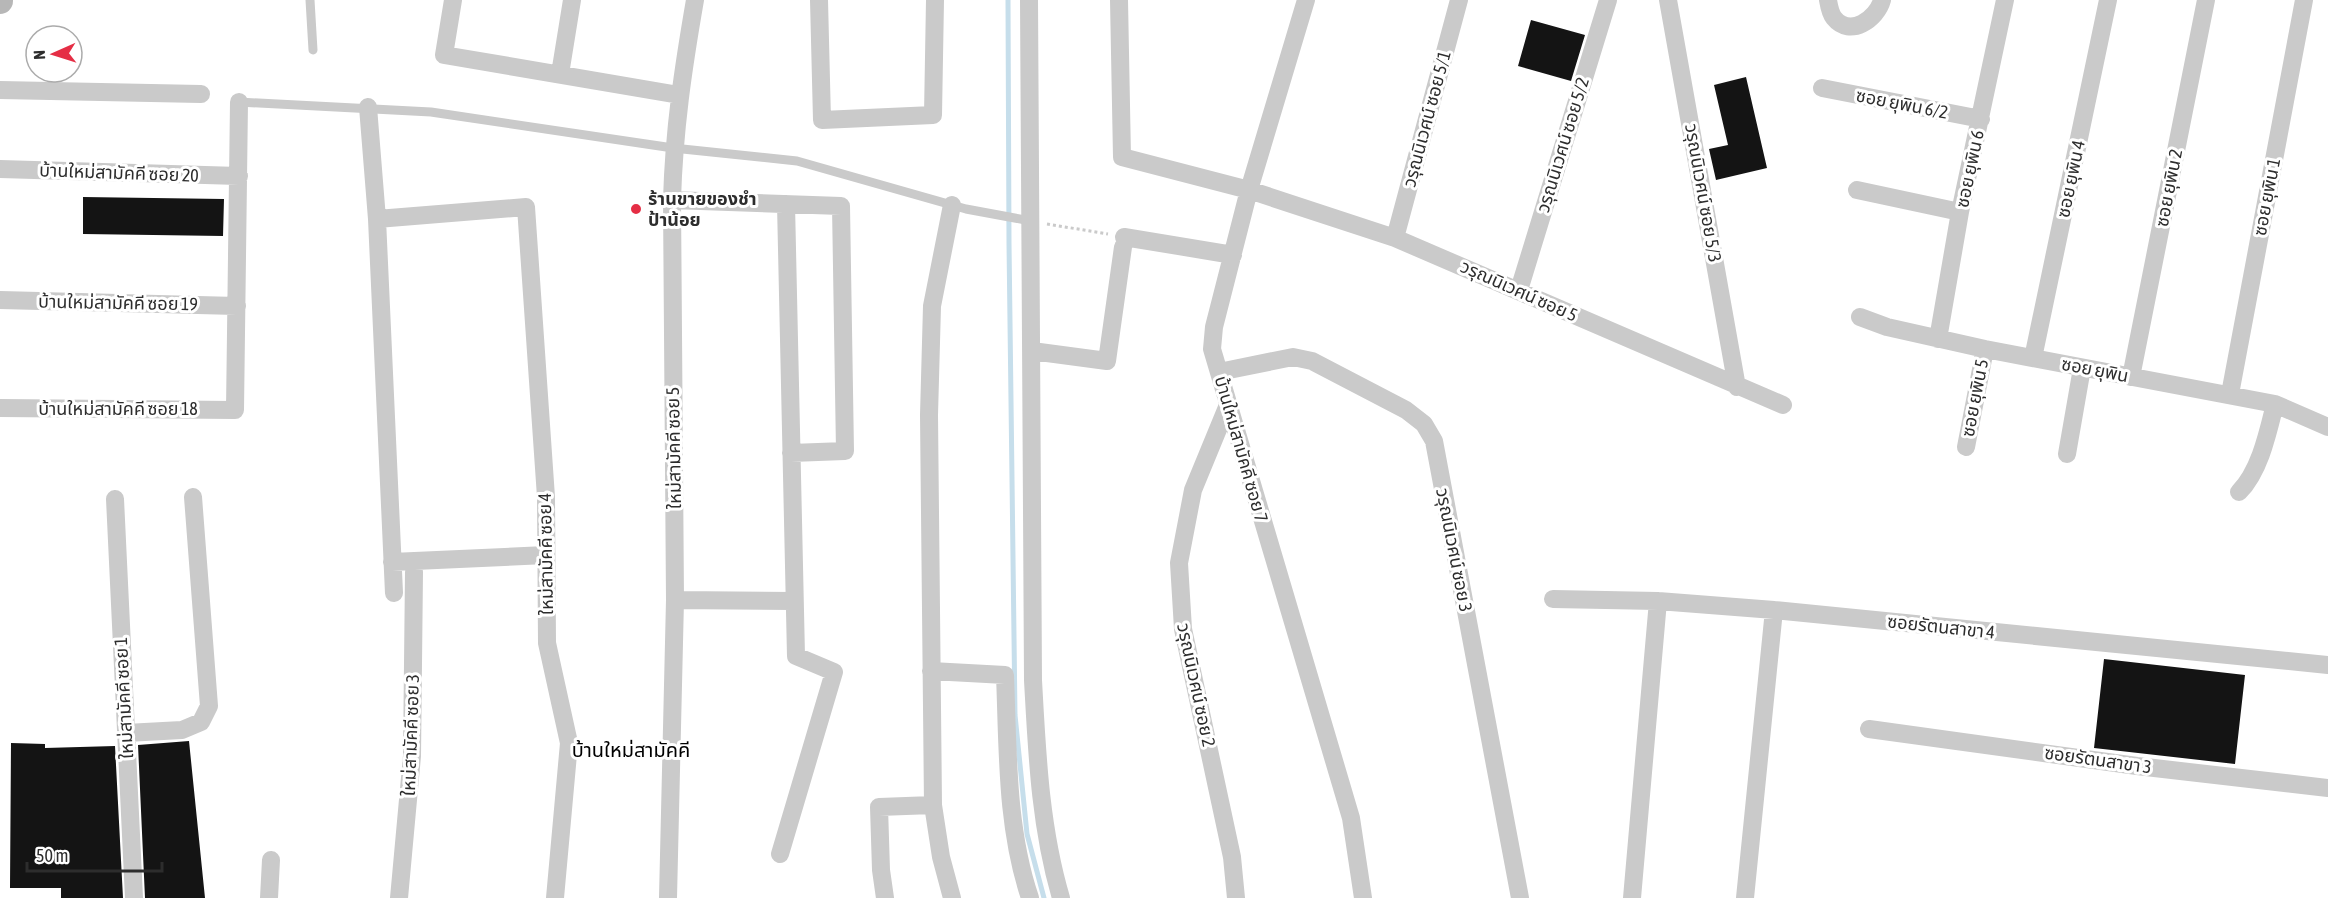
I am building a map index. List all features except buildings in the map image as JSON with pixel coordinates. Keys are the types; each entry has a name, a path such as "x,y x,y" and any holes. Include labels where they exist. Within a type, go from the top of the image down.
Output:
{"street":[{"path":"453,0 444,55 679,94"},
{"path":"560,74 572,0"},
{"name":"ใหม่สามัคคี ซอย 5","path":"668,898 675,600 673,148 679,94 695,0"},
{"path":"819,0 822,120 933,115 935,0"},
{"path":"1029,0 1026,220 1032,351 1033,680 1038,773 1050,856 1061,898"},
{"name":"วรุณนิเวศน์ ซอย 5","path":"1119,0 1122,157 1249,190 1395,237 1783,405"},
{"name":"บ้านใหม่สามัคคี ซอย 7","path":"1306,0 1249,190 1214,327 1212,349 1351,818 1363,898"},
{"name":"วรุณนิเวศน์ ซอย 5/1","path":"1395,237 1459,0"},
{"name":"วรุณนิเวศน์ ซอย 5/2","path":"1519,290 1608,0"},
{"name":"วรุณนิเวศน์ ซอย 5/3","path":"1668,0 1737,387"},
{"path":"1828,0 1832,16 1839,23 1854,26 1868,22 1875,15 1882,0"},
{"name":"ซอย ยุพิน 6","path":"1938,339 1960,212 2005,0"},
{"name":"ซอย ยุพิน 4","path":"2033,358 2108,0"},
{"name":"ซอย ยุพิน 2","path":"2132,377 2206,0"},
{"name":"ซอย ยุพิน 1","path":"2230,394 2304,0"},
{"name":"ซอย ยุพิน 6/2","path":"1822,88 1981,119"},
{"path":"0,90 201,94"},
{"path":"237,306 239,102"},
{"path":"368,107 377,219 394,593"},
{"name":"บ้านใหม่สามัคคี ซอย 20","path":"0,169 238,176"},
{"path":"1857,190 1960,212"},
{"path":"672,200 841,206 845,451 791,453"},
{"path":"780,854 834,672 796,656 786,204"},
{"path":"952,205 932,306 929,415 933,806 952,898"},
{"name":"ใหม่สามัคคี ซอย 4","path":"377,219 525,207 546,497 547,644 569,743 555,898"},
{"path":"1032,351 1107,361 1123,242 1233,255"},
{"name":"บ้านใหม่สามัคคี ซอย 19","path":"0,300 237,306"},
{"name":"บ้านใหม่สามัคคี ซอย 18","path":"0,408 236,410 237,306"},
{"name":"ซอย ยุพิน","path":"1860,317 1887,327 1985,349 2276,404 2328,427"},
{"name":"ซอย ยุพิน 5","path":"1966,447 1985,349"},
{"name":"วรุณนิเวศน์ ซอย 3","path":"1219,372 1293,357 1312,361 1406,410 1424,424 1434,441 1520,898"},
{"path":"2067,454 2082,368"},
{"path":"2239,492 2245,486 2258,460 2276,404"},
{"name":"วรุณนิเวศน์ ซอย 2","path":"1228,405 1193,490 1179,563 1183,629 1232,857 1236,898"},
{"path":"126,733 182,730 201,722 209,706 193,497"},
{"name":"ใหม่สามัคคี ซอย 1","path":"115,499 134,898"},
{"path":"392,562 546,555"},
{"name":"ใหม่สามัคคี ซอย 3","path":"399,898 412,756 414,572"},
{"name":"ซอยรัตนสาขา 4","path":"1553,599 1659,601 1774,610 2328,665"},
{"path":"675,600 793,601"},
{"path":"1632,898 1659,601"},
{"path":"1745,898 1774,610"},
{"path":"930,671 1005,675 1011,806 1021,870 1030,898"},
{"name":"ซอยรัตนสาขา 3","path":"1869,729 2138,766 2328,788"},
{"path":"885,898 880,870 879,807 933,806"},
{"path":"269,898 271,860"}],"lane":[{"path":"310,0 314,50"},
{"path":"239,102 431,112 673,148 797,161 952,205 1026,220"}],"path":[{"path":"1026,220 1123,242"}],"waterway":[{"path":"1008,0 1015,715 1027,834 1044,898"}],"place":[{"name":"ร้านขายของชำ ป้าน้อย","path":"636,209"}],"district":[{"name":"บ้านใหม่สามัคคี","path":"631,750"}]}
